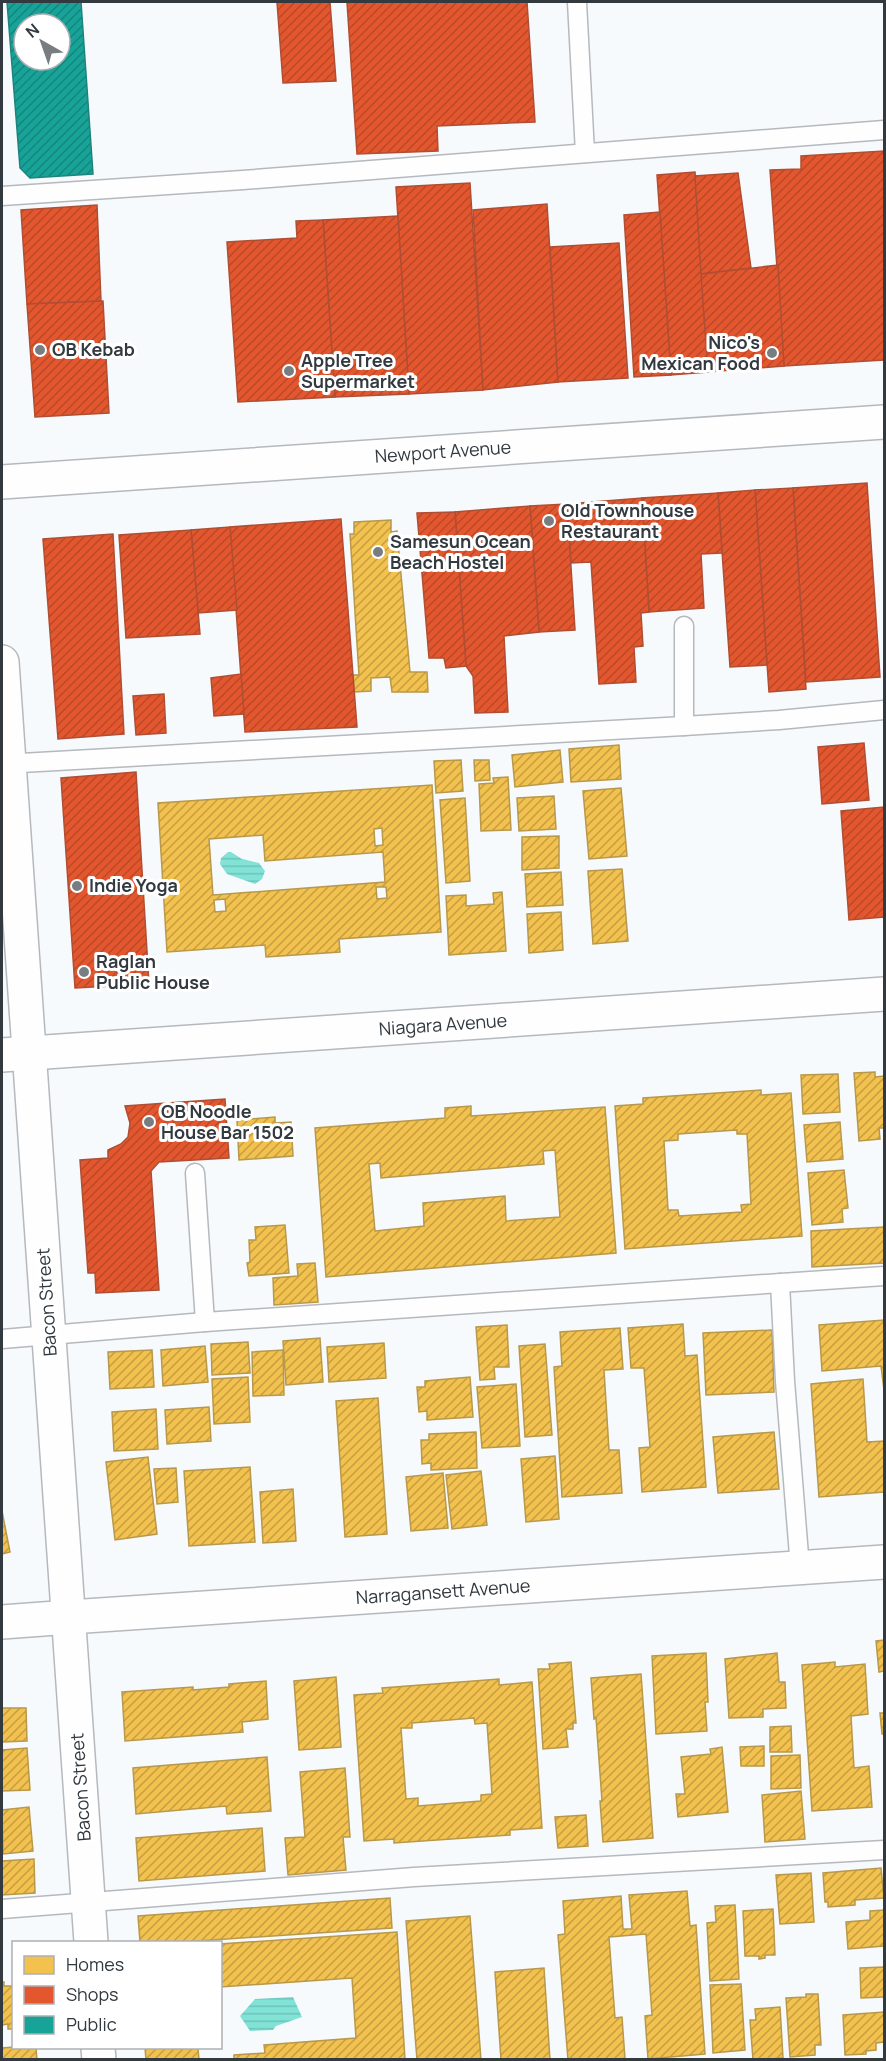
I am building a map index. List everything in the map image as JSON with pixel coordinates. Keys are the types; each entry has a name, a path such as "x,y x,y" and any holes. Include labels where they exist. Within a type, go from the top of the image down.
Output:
{"street":[{"name":"Newport Avenue","path":"2,482 885,422"},
{"name":"Bacon Street","path":"2,662 15,1054 49,1335 91,1941"},
{"name":"Niagara Avenue","path":"15,1054 885,994"},
{"name":"Narragansett Avenue","path":"2,1622 885,1562"}],"lane":[{"path":"577,2 585,153"},
{"path":"2,196 243,180 885,130"},
{"path":"684,626 684,726"},
{"path":"5,764 684,726 885,710"},
{"path":"195,1173 205,1322"},
{"path":"2,1339 205,1322 885,1276"},
{"path":"780,1283 785,1381 800,1568"},
{"path":"2,1909 414,1877 885,1850"}],"shaded area":[{"path":"228,852 242,859 259,863 265,871 262,879 255,884 227,874 220,864 221,858"},
{"path":"293,1997 302,2017 276,2026 273,2030 250,2031 240,2016 255,1999"}],"building: Homes":[{"path":"391,520 391,532 397,531 410,672 427,672 428,692 392,692 390,677 371,678 371,691 354,692 353,675 359,675 350,534 354,534 354,522"},
{"path":"619,745 621,779 571,782 569,749"},
{"path":"560,750 563,782 515,787 512,755"},
{"path":"461,760 463,791 436,793 434,761"},
{"path":"474,760 489,760 490,780 475,781"},
{"path":"508,777 511,830 481,831 479,784 494,783 493,778"},
{"path":"432,785 441,932 339,939 340,952 266,957 265,945 167,952 158,803","holes":["382,828 383,845 375,846 374,829","263,835 265,861 383,852 385,882 213,895 209,839","376,887 386,887 387,898 377,899","225,899 226,911 215,912 214,900"]},
{"path":"621,788 627,856 589,859 583,791"},
{"path":"554,796 556,829 519,831 517,798"},
{"path":"465,798 470,881 446,883 440,800"},
{"path":"559,836 559,868 522,870 522,837"},
{"path":"622,869 628,941 593,944 588,871"},
{"path":"561,872 563,905 527,907 525,874"},
{"path":"502,892 506,951 449,955 446,896 466,895 466,906 494,904 493,893"},
{"path":"561,912 563,950 529,953 527,914"},
{"path":"875,1072 875,1077 884,1076 884,1128 879,1128 880,1139 859,1141 854,1073"},
{"path":"838,1074 840,1112 803,1114 801,1075"},
{"path":"761,1090 761,1095 791,1093 802,1236 625,1249 615,1106 643,1104 643,1098","holes":["737,1130 737,1134 747,1134 751,1204 741,1205 742,1212 679,1216 678,1210 668,1210 664,1141 678,1140 678,1134"]},
{"path":"471,1106 471,1116 605,1107 616,1253 326,1277 315,1128 445,1118 445,1108","holes":["555,1150 560,1217 506,1221 505,1196 423,1203 424,1226 375,1231 369,1164 380,1163 381,1178 544,1164 543,1151"]},
{"path":"275,1117 275,1123 291,1122 293,1156 239,1160 237,1120"},
{"path":"840,1122 843,1159 807,1162 804,1125"},
{"path":"844,1170 848,1208 842,1209 843,1222 812,1225 808,1173"},
{"path":"285,1225 289,1273 249,1276 247,1263 250,1262 249,1240 256,1240 255,1227"},
{"path":"884,1227 884,1263 812,1267 811,1231"},
{"path":"315,1263 318,1302 274,1305 273,1278 298,1276 297,1264"},
{"path":"884,1320 884,1390 881,1366 822,1371 819,1325"},
{"path":"683,1324 685,1356 697,1355 706,1487 642,1492 639,1448 650,1447 644,1368 631,1368 628,1328"},
{"path":"507,1325 509,1367 494,1367 495,1379 480,1380 476,1327"},
{"path":"620,1328 623,1369 604,1370 609,1450 619,1450 622,1493 562,1497 554,1367 562,1366 560,1332"},
{"path":"772,1330 774,1392 706,1395 703,1333"},
{"path":"320,1338 323,1382 286,1385 283,1341"},
{"path":"248,1342 250,1373 212,1375 211,1344"},
{"path":"384,1343 386,1378 329,1382 327,1347"},
{"path":"545,1344 552,1435 525,1437 519,1346"},
{"path":"205,1346 208,1382 163,1386 161,1350"},
{"path":"152,1350 154,1387 110,1389 108,1352"},
{"path":"283,1350 284,1395 253,1396 252,1352"},
{"path":"248,1377 250,1422 214,1424 212,1379"},
{"path":"470,1377 473,1417 427,1420 427,1411 419,1412 417,1387 425,1387 425,1381"},
{"path":"863,1379 867,1442 884,1441 884,1492 819,1497 811,1384"},
{"path":"516,1384 520,1446 482,1448 477,1387"},
{"path":"378,1398 387,1534 345,1537 336,1401"},
{"path":"209,1407 211,1441 167,1444 165,1410"},
{"path":"156,1409 158,1449 114,1451 112,1412"},
{"path":"476,1432 477,1468 431,1470 431,1463 422,1464 421,1440 429,1440 429,1434"},
{"path":"774,1432 779,1489 718,1493 713,1437"},
{"path":"555,1456 559,1519 526,1522 521,1459"},
{"path":"148,1457 157,1534 115,1540 106,1462"},
{"path":"250,1467 255,1542 189,1546 184,1471"},
{"path":"176,1468 178,1502 157,1504 154,1469"},
{"path":"481,1471 487,1525 452,1529 446,1475"},
{"path":"443,1473 448,1528 411,1531 406,1477"},
{"path":"293,1489 296,1541 263,1543 260,1492"},
{"path":"2,1511 10,1552 2,1554"},
{"path":"884,1640 884,1671 879,1672 876,1641"},
{"path":"706,1653 707,1731 656,1734 652,1656"},
{"path":"777,1653 779,1682 785,1682 786,1708 763,1709 763,1717 729,1718 725,1659"},
{"path":"571,1662 576,1723 573,1723 573,1729 566,1729 568,1747 543,1749 538,1669 550,1669 549,1664"},
{"path":"835,1662 835,1667 865,1664 868,1714 851,1716 854,1768 869,1766 872,1807 812,1811 802,1665"},
{"path":"641,1674 653,1838 603,1842 596,1718 594,1719 591,1678"},
{"path":"336,1677 341,1747 299,1750 294,1681"},
{"path":"499,1679 499,1685 532,1682 542,1828 510,1830 510,1835 394,1843 394,1839 364,1841 354,1695 383,1693 382,1688","holes":["474,1718 475,1724 487,1723 492,1794 481,1795 481,1801 418,1806 418,1798 406,1799 401,1728 412,1728 412,1723"]},
{"path":"266,1681 268,1719 242,1722 243,1732 125,1741 122,1692 193,1687 193,1690"},
{"path":"2,1708 26,1708 27,1741 2,1742"},
{"path":"880,1713 884,1713 884,1734 882,1734"},
{"path":"791,1726 792,1752 770,1752 770,1727"},
{"path":"764,1746 764,1766 741,1766 740,1747"},
{"path":"722,1747 728,1812 678,1817 676,1794 685,1794 681,1757 711,1754 710,1749"},
{"path":"27,1748 30,1790 2,1791 2,1750"},
{"path":"800,1755 801,1788 771,1789 771,1756"},
{"path":"267,1757 271,1811 227,1814 226,1806 136,1814 133,1768"},
{"path":"345,1768 350,1837 343,1837 346,1870 288,1875 285,1838 305,1837 300,1772"},
{"path":"801,1791 805,1839 765,1842 762,1795"},
{"path":"29,1807 33,1851 3,1854 2,1810"},
{"path":"586,1815 588,1846 558,1848 555,1817"},
{"path":"262,1828 265,1871 139,1881 136,1838"},
{"path":"34,1859 35,1893 2,1895 2,1861"},
{"path":"881,1868 884,1898 855,1900 855,1905 828,1907 828,1902 825,1902 823,1873"},
{"path":"811,1873 814,1922 780,1924 776,1875"},
{"path":"687,1891 690,1926 696,1925 705,2054 648,2059 645,2016 652,2015 646,1934 609,1937 615,2018 622,2017 625,2059 568,2060 558,1935 565,1934 563,1901 621,1896 623,1929 632,1929 629,1895"},
{"path":"390,1898 392,1928 198,1941 140,1941 138,1916"},
{"path":"735,1905 739,1979 710,1981 707,1923 716,1922 715,1906"},
{"path":"773,1909 775,1955 765,1955 765,1958 759,1959 759,1956 745,1956 743,1911"},
{"path":"884,1910 884,1946 848,1949 846,1922 870,1920 870,1911"},
{"path":"470,1916 481,2060 417,2060 406,1921"},
{"path":"397,1932 405,2060 234,2060 234,2055 265,2053 264,2045 356,2038 352,1978 222,1987 222,1944"},
{"path":"884,1967 884,1997 861,1998 860,1968"},
{"path":"544,1968 550,2060 501,2060 495,1972"},
{"path":"2,1982 4,1982 4,1986 12,1986 12,2029 8,2029 8,2024 2,2025"},
{"path":"741,1984 745,2050 713,2053 710,1985"},
{"path":"806,1994 818,1994 821,2045 815,2045 815,2055 790,2057 786,1998 806,1997"},
{"path":"780,2007 783,2058 753,2060 750,2020 756,2020 755,2009"},
{"path":"884,2012 884,2042 876,2043 876,2050 866,2051 866,2054 845,2055 843,2015"},
{"path":"2,2048 36,2049 37,2060 2,2060"},
{"path":"145,2049 198,2049 199,2060 146,2060"}],"building: Shops":[{"path":"277,2 330,2 336,81 283,83"},
{"path":"347,2 527,2 535,122 437,126 438,151 357,154"},
{"path":"884,151 884,360 784,366 770,170 801,169 801,156"},
{"path":"695,172 708,372 671,375 657,175"},
{"path":"738,173 751,268 701,274 695,176"},
{"path":"470,183 483,390 409,394 396,187"},
{"path":"547,204 558,382 483,390 473,210"},
{"path":"97,205 101,301 27,304 21,210"},
{"path":"660,212 671,375 634,377 624,215"},
{"path":"398,216 409,394 335,397 323,220"},
{"path":"323,220 335,397 238,402 227,242 297,238 296,221"},
{"path":"619,243 628,378 558,382 550,247"},
{"path":"778,265 784,366 708,372 701,274"},
{"path":"103,301 109,413 35,417 27,304"},
{"path":"867,483 880,677 806,682 793,488"},
{"path":"793,488 806,689 769,692 755,490"},
{"path":"755,490 767,665 730,667 718,493"},
{"path":"718,493 722,553 701,554 704,608 649,612 642,498"},
{"path":"642,498 649,612 641,613 643,646 634,647 636,682 599,684 591,562 571,563 567,504"},
{"path":"567,504 575,630 539,632 530,506"},
{"path":"530,506 539,632 504,636 508,712 475,713 473,676 466,666 455,512"},
{"path":"455,512 466,666 446,668 444,658 429,658 417,513"},
{"path":"341,519 357,727 245,732 230,527"},
{"path":"230,527 237,610 198,613 191,530"},
{"path":"191,530 200,634 126,638 119,535"},
{"path":"113,534 124,734 58,739 43,539"},
{"path":"241,674 244,714 214,716 211,678"},
{"path":"164,694 166,733 136,735 133,696"},
{"path":"864,743 869,800 822,804 818,747"},
{"path":"136,772 149,984 75,988 61,778"},
{"path":"884,807 884,917 849,920 841,811"},
{"path":"225,1099 229,1158 159,1162 151,1171 159,1290 96,1293 95,1273 88,1273 80,1160 108,1158 108,1150 121,1144 128,1137 130,1123 125,1106"}],"building: Public":[{"path":"7,2 81,2 93,174 30,178 20,168 12,72 72,72 72,12 12,12 12,66"}],"place":[{"name":"OB Kebab","path":"40,350"},
{"name":"Nico's Mexican Food","path":"772,353"},
{"name":"Apple Tree Supermarket","path":"289,371"},
{"name":"Old Townhouse Restaurant","path":"549,521"},
{"name":"Samesun Ocean Beach Hostel","path":"378,552"},
{"name":"Indie Yoga","path":"77,886"},
{"name":"Raglan Public House","path":"84,972"},
{"name":"OB Noodle House Bar 1502","path":"149,1122"}]}
